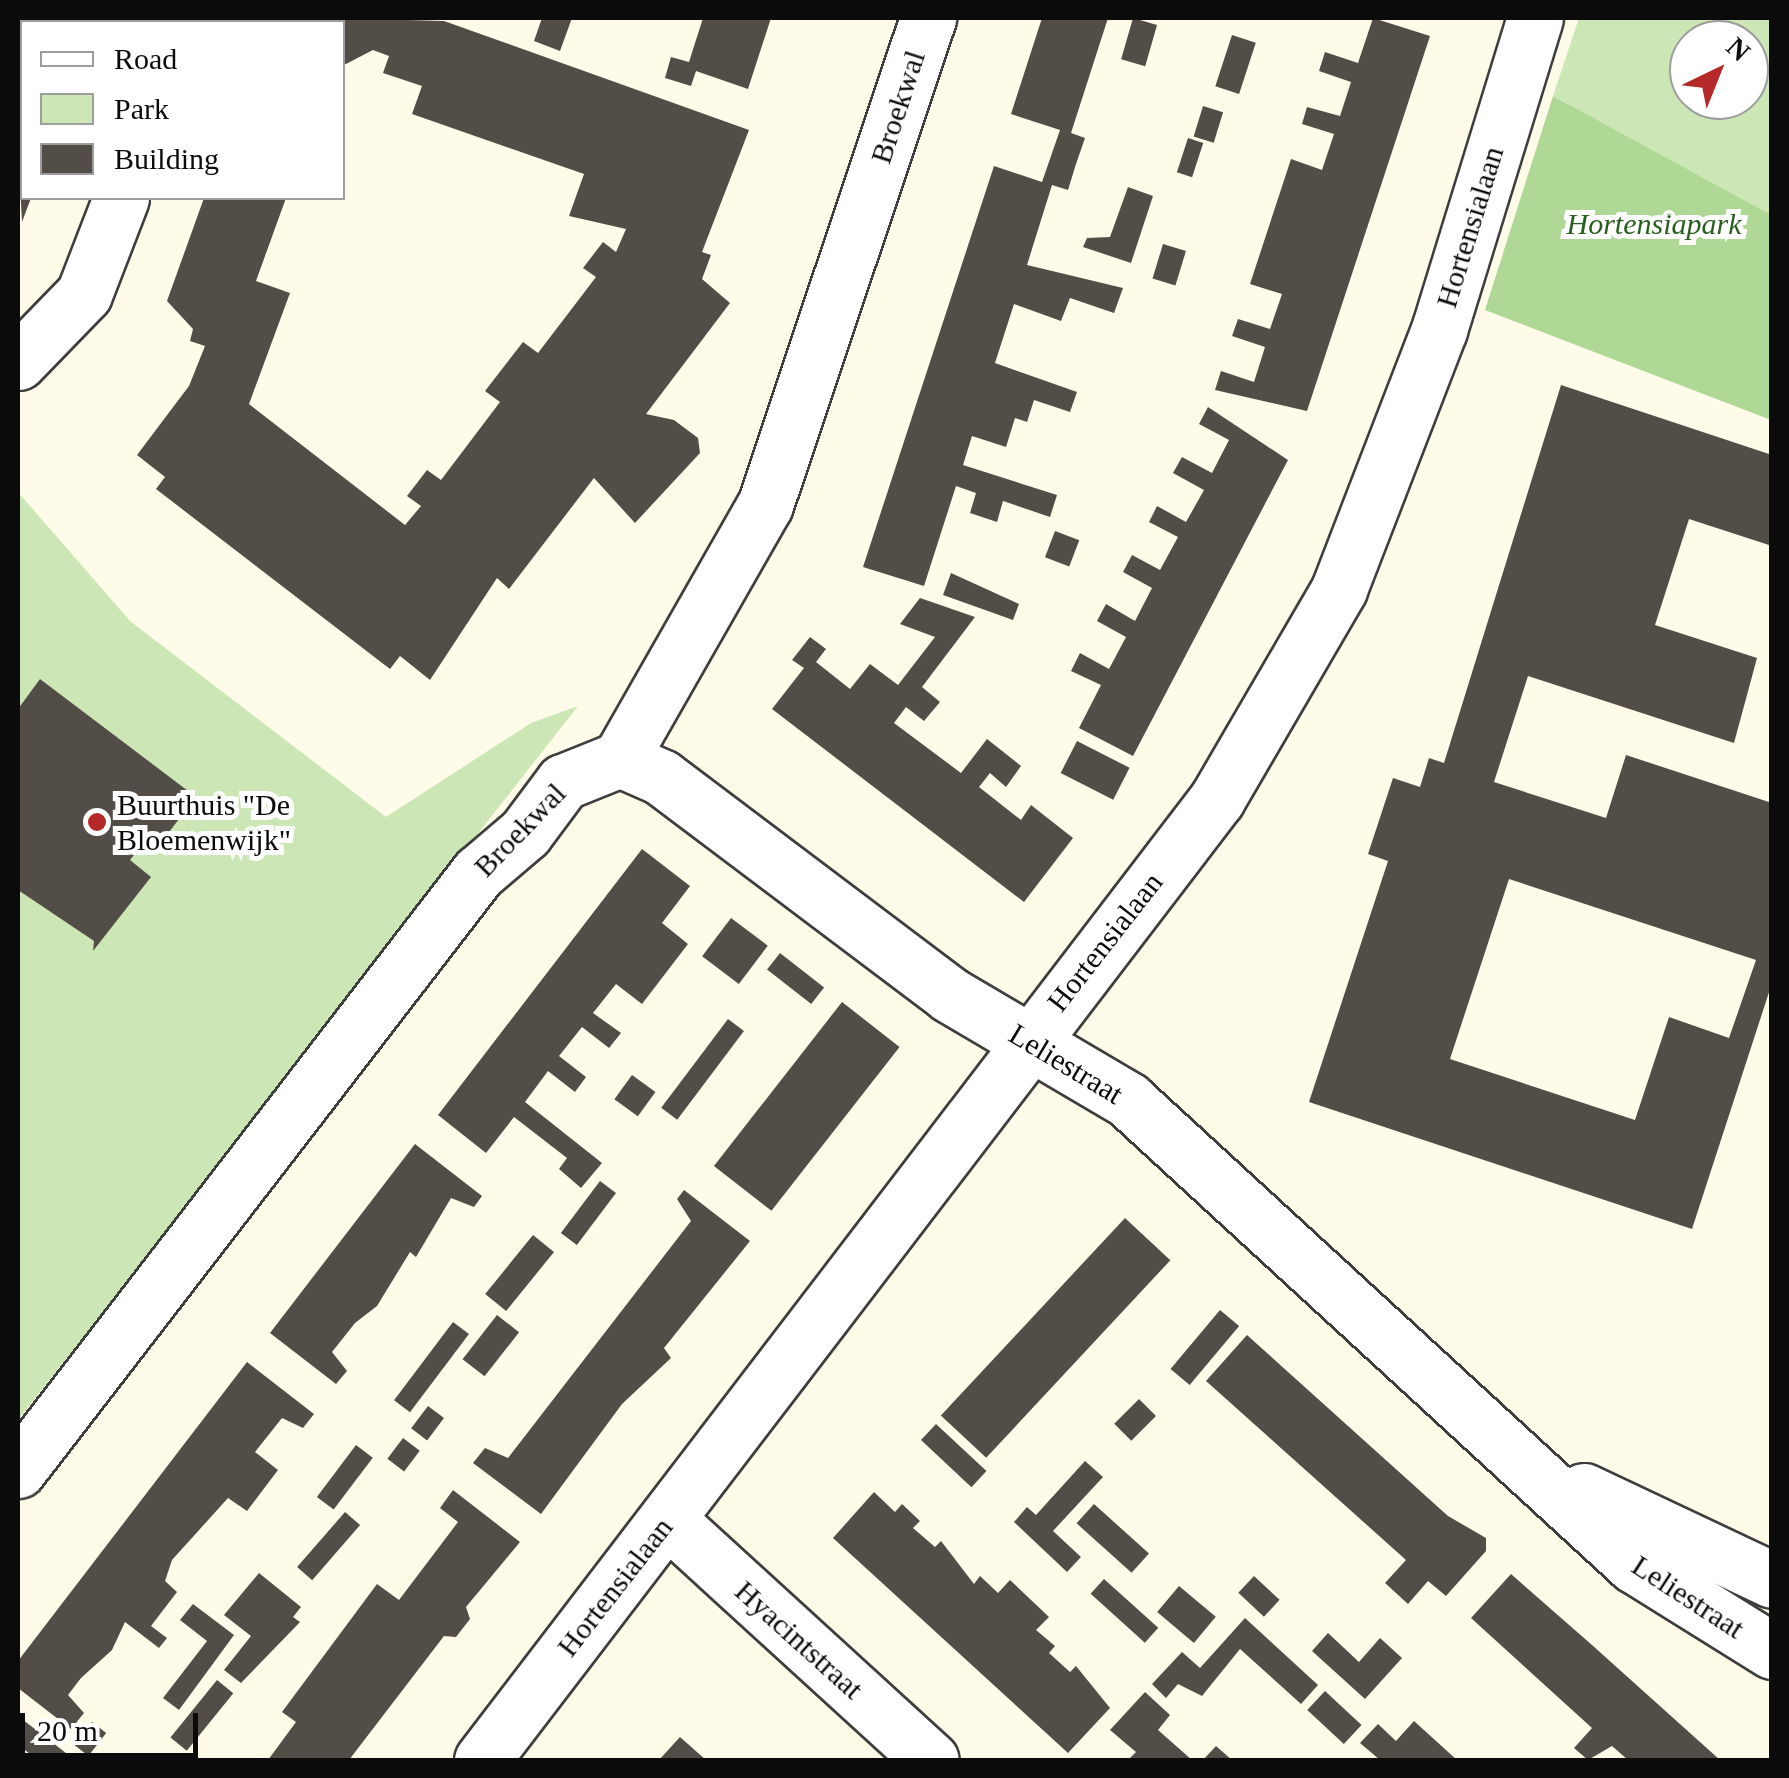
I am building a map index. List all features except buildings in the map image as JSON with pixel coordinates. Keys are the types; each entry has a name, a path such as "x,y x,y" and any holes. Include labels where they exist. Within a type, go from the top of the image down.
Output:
{"street":[{"name":"Broekwal","path":"18,1470 478,872 525,833 564,782 620,759 765,505 928,18"},
{"name":"Hortensialaan","path":"482,1760 1028,1040 1217,799 1339,589 1438,330 1535,18"},
{"path":"18,362 84,294 121,200"},
{"name":"Leliestraat","path":"620,759 661,777 950,995 1128,1100 1470,1423 1634,1565 1772,1651"},
{"name":"Leliestraat","path":"1470,1423 1637,1522 1772,1580"},
{"name":"Hyacintstraat","path":"668,1519 931,1760"}],"green space":[{"path":"1579,18 1771,18 1771,392 1568,104 1553,96"},
{"name":"Hortensiapark","path":"1553,96 1771,215 1771,420 1485,310"},
{"path":"18,492 130,621 386,817 531,723 578,706 18,1420"}],"place":[{"name":"Buurthuis \"De Bloemenwijk\"","path":"97,822"}]}
